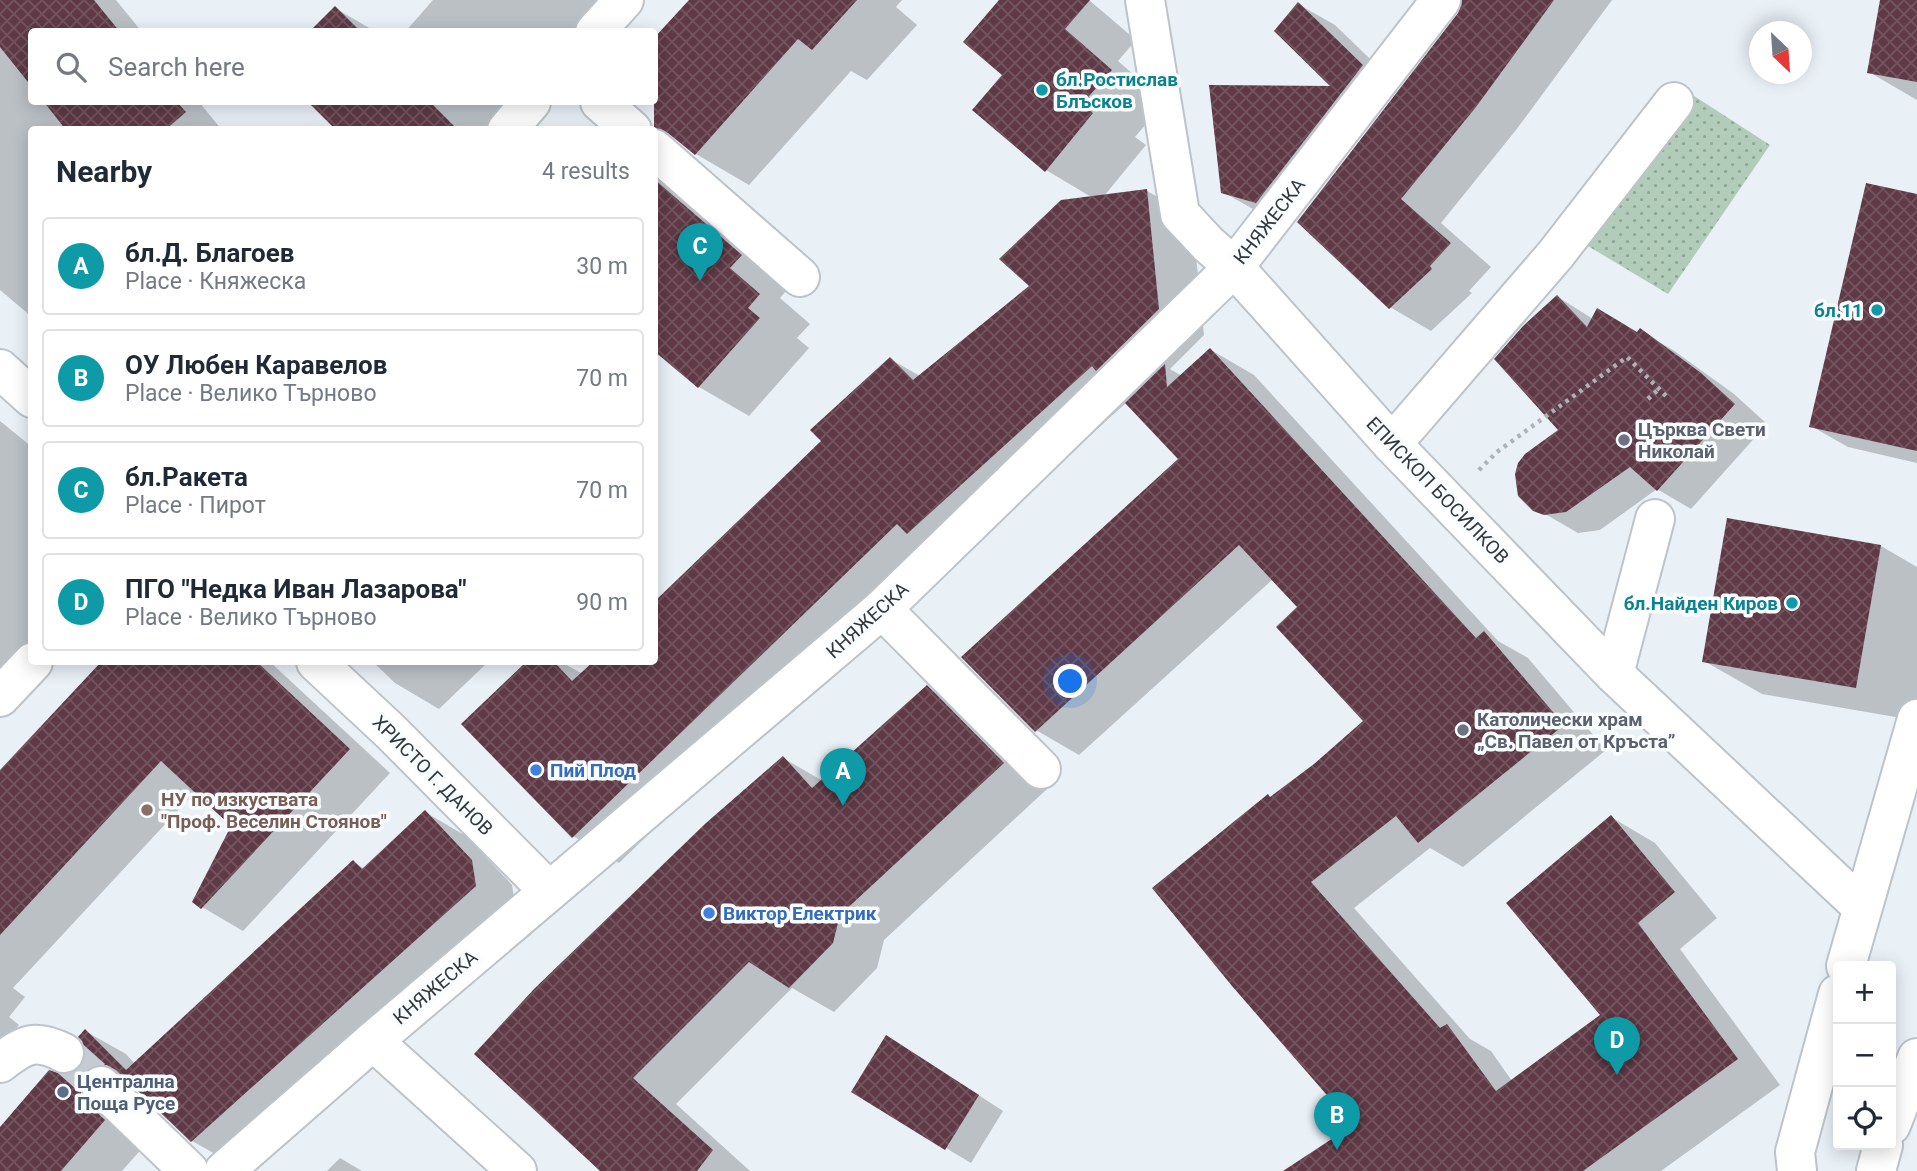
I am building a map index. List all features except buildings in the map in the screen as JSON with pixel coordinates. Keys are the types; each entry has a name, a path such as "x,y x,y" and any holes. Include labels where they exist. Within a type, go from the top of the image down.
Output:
{"street":[{"name":"ЕПИСКОП БОСИЛКОВ","path":"1145,0 1180,214 1234,267 1392,444 1614,674 1862,907"},
{"name":"КНЯЖЕСКА","path":"224,1171 882,609 1234,267 1441,0"},
{"path":"1392,444 1556,254 1674,102"},
{"path":"510,126 528,105"},
{"path":"603,105 627,126"},
{"path":"658,153 800,277"},
{"path":"0,369 28,394"},
{"path":"1614,674 1655,519"},
{"path":"882,609 1041,769"},
{"path":"0,697 30,665"},
{"name":"ХРИСТО Г. ДАНОВ","path":"319,665 391,732 549,891"},
{"path":"1847,961 1917,719"},
{"path":"1786,1165 1833,1010"},
{"path":"373,1041 517,1171"},
{"path":"0,1063 26,1044 48,1044 64,1053"},
{"path":"1896,1112 1917,1058"},
{"path":"101,1086 189,1171"},
{"path":"1876,1171 1882,1150"}],"path":[{"path":"1447,501 1497,452 1627,357 1668,398"},
{"path":"1648,399 1659,389"}],"green space":[{"path":"1691,94 1770,145 1668,294 1578,240"}],"tunnel":[{"path":"64,1053 101,1086"}],"place":[{"name":"бл.Ростислав Блъсков","path":"1042,90"},
{"name":"бл.Ракета","path":"700,281"},
{"name":"бл.11","path":"1877,310"},
{"name":"Църква Свети Николай","path":"1624,440"},
{"name":"бл.Найден Киров","path":"1792,603"},
{"name":"Католически храм „Св. Павел от Кръста”","path":"1463,730"},
{"name":"Пий Плод","path":"536,770"},
{"name":"бл.Д. Благоев","path":"843,806"},
{"name":"НУ по изкуствата \"Проф. Веселин Стоянов\"","path":"147,810"},
{"name":"Виктор Електрик","path":"709,913"},
{"name":"ПГО \"Недка Иван Лазарова\"","path":"1617,1075"},
{"name":"Централна Поща Русе","path":"63,1092"},
{"name":"ОУ Любен Каравелов","path":"1337,1150"}]}
